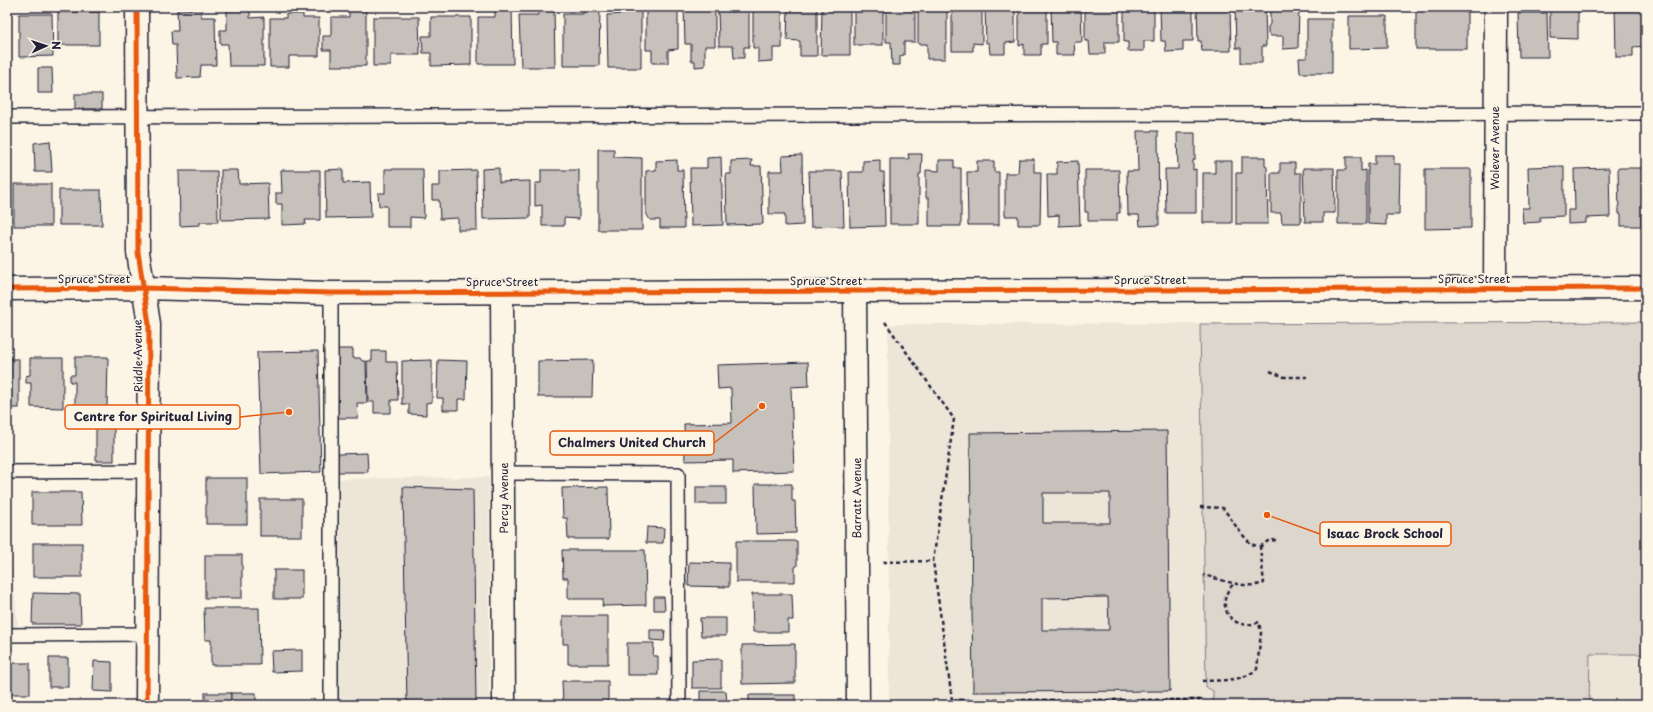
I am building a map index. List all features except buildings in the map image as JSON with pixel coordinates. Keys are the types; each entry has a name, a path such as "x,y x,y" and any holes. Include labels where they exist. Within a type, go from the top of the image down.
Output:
{"street":[{"name":"Riddle Avenue","path":"137,7 138,252 149,324 147,705"},
{"name":"Wolever Avenue","path":"1495,289 1496,7"},
{"name":"Spruce Street","path":"7,289 144,288 331,293 1646,288"},
{"name":"Barratt Avenue","path":"855,291 858,705"},
{"name":"Percy Avenue","path":"502,292 504,705"}],"lane":[{"path":"7,117 1495,112 1646,113"},
{"path":"331,293 331,705"},
{"path":"7,472 148,471"},
{"path":"504,473 678,474 679,705"},
{"path":"7,635 147,634"}],"path":[{"path":"885,322 954,419 933,561 952,700 949,705"},
{"path":"1270,371 1284,377 1306,377"},
{"path":"1200,507 1224,508 1241,533 1251,544 1260,547"},
{"path":"1260,547 1268,541 1276,540"},
{"path":"1203,574 1236,583 1256,586 1264,583 1260,547"},
{"path":"883,562 933,561"},
{"path":"1202,681 1238,678 1250,675 1257,669 1260,633 1259,622 1252,625 1243,626 1232,621 1226,610 1225,599 1227,593 1229,588 1236,583"},
{"path":"952,700 1202,700 1202,705"}],"shaded area":[{"path":"1646,322 1646,705 889,705 888,325"},
{"path":"1646,322 1646,654 1590,654 1589,705 1213,705 1213,691 1206,687 1200,324"},
{"path":"489,477 489,705 326,705 335,479"},
{"path":"7,512 18,631 7,631"}],"cycle path":[{"path":"137,7 138,252 149,324 147,705"},
{"path":"7,289 144,288 331,293 1646,288"}],"place":[{"name":"Chalmers United Church","path":"762,406"},
{"name":"Centre for Spiritual Living","path":"289,412"},
{"name":"Isaac Brock School","path":"1267,515"}]}
